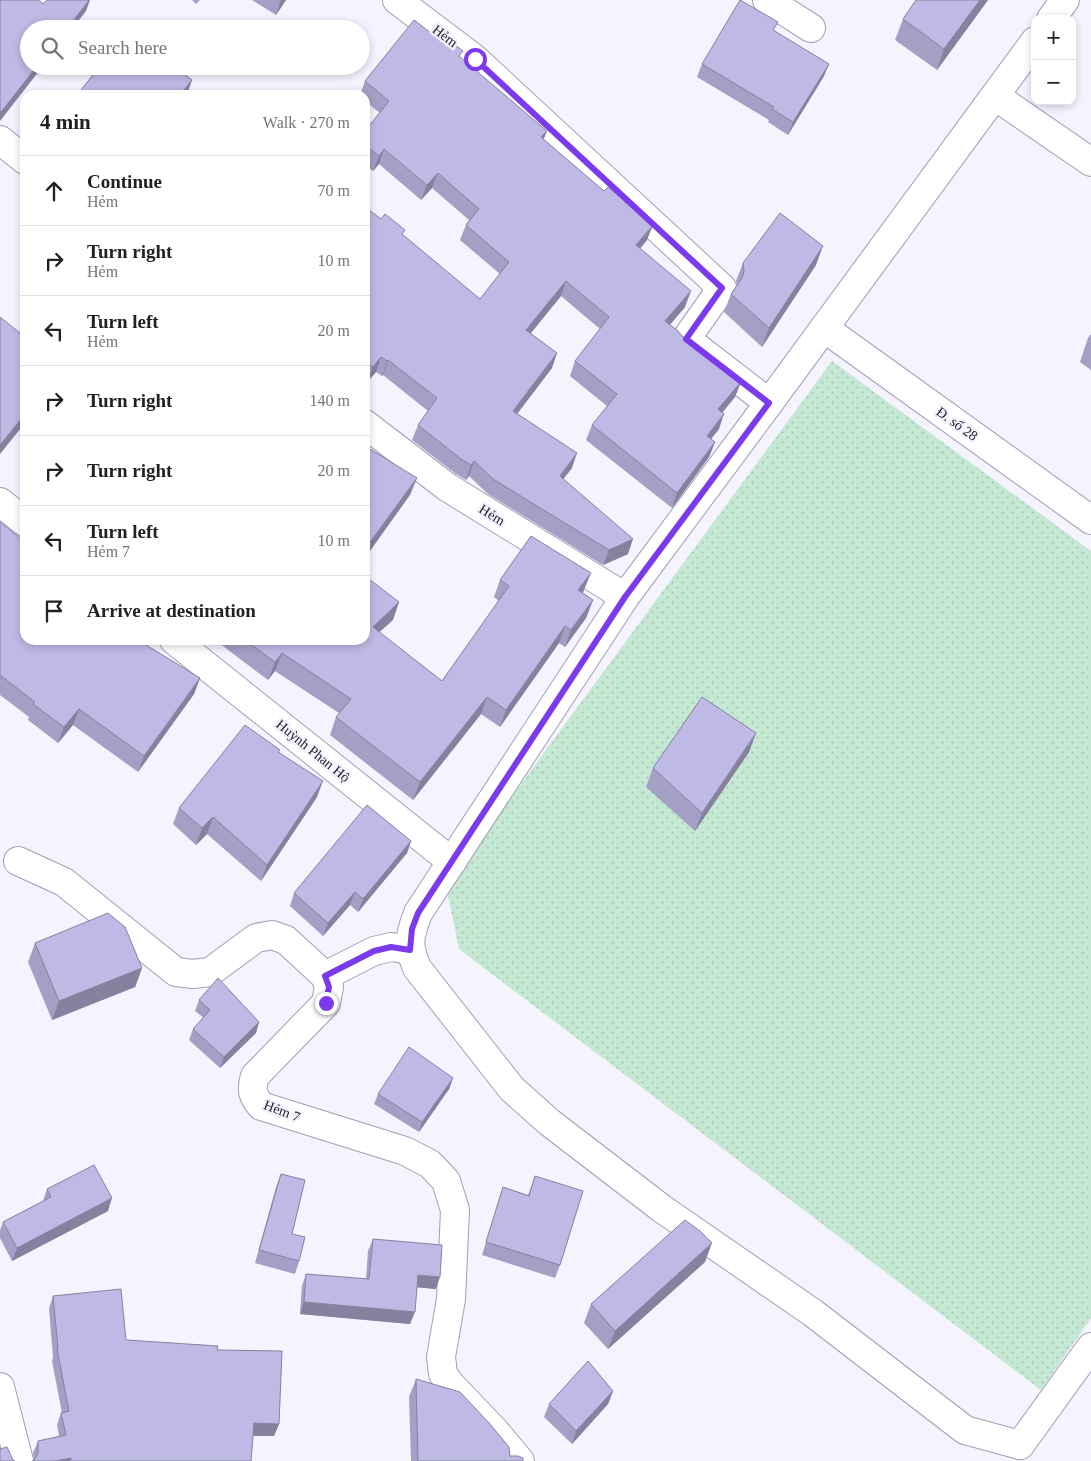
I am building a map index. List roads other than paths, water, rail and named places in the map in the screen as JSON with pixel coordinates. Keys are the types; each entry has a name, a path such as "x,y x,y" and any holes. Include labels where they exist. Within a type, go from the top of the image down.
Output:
{"street":[{"name":"Hẻm","path":"397,0 475,59 722,288 686,339 769,403"},
{"path":"767,0 811,28"},
{"path":"1054,15 1065,0"},
{"path":"1031,46 625,597 418,913 412,929 410,950 417,968 512,1089 549,1122 660,1208 813,1313 965,1430 1028,1453 1091,1347"},
{"path":"995,96 1091,162"},
{"path":"0,140 20,156"},
{"name":"Đ. số 28","path":"824,328 1091,520"},
{"name":"Hẻm","path":"370,428 447,487 625,597"},
{"path":"0,502 20,518"},
{"name":"Huỳnh Phan Hộ","path":"180,645 452,862"},
{"path":"18,861 64,882 176,972 193,974 210,972 256,938 272,935 286,940 325,976 374,951 391,947 410,950"},
{"name":"Hẻm 7","path":"325,976 329,987 326,1003 255,1076 252,1088 255,1098 261,1106 405,1151 430,1164 446,1181 455,1210 451,1299 441,1357 443,1374 451,1386 495,1431 520,1461"},
{"path":"0,1387 19,1461"}]}
